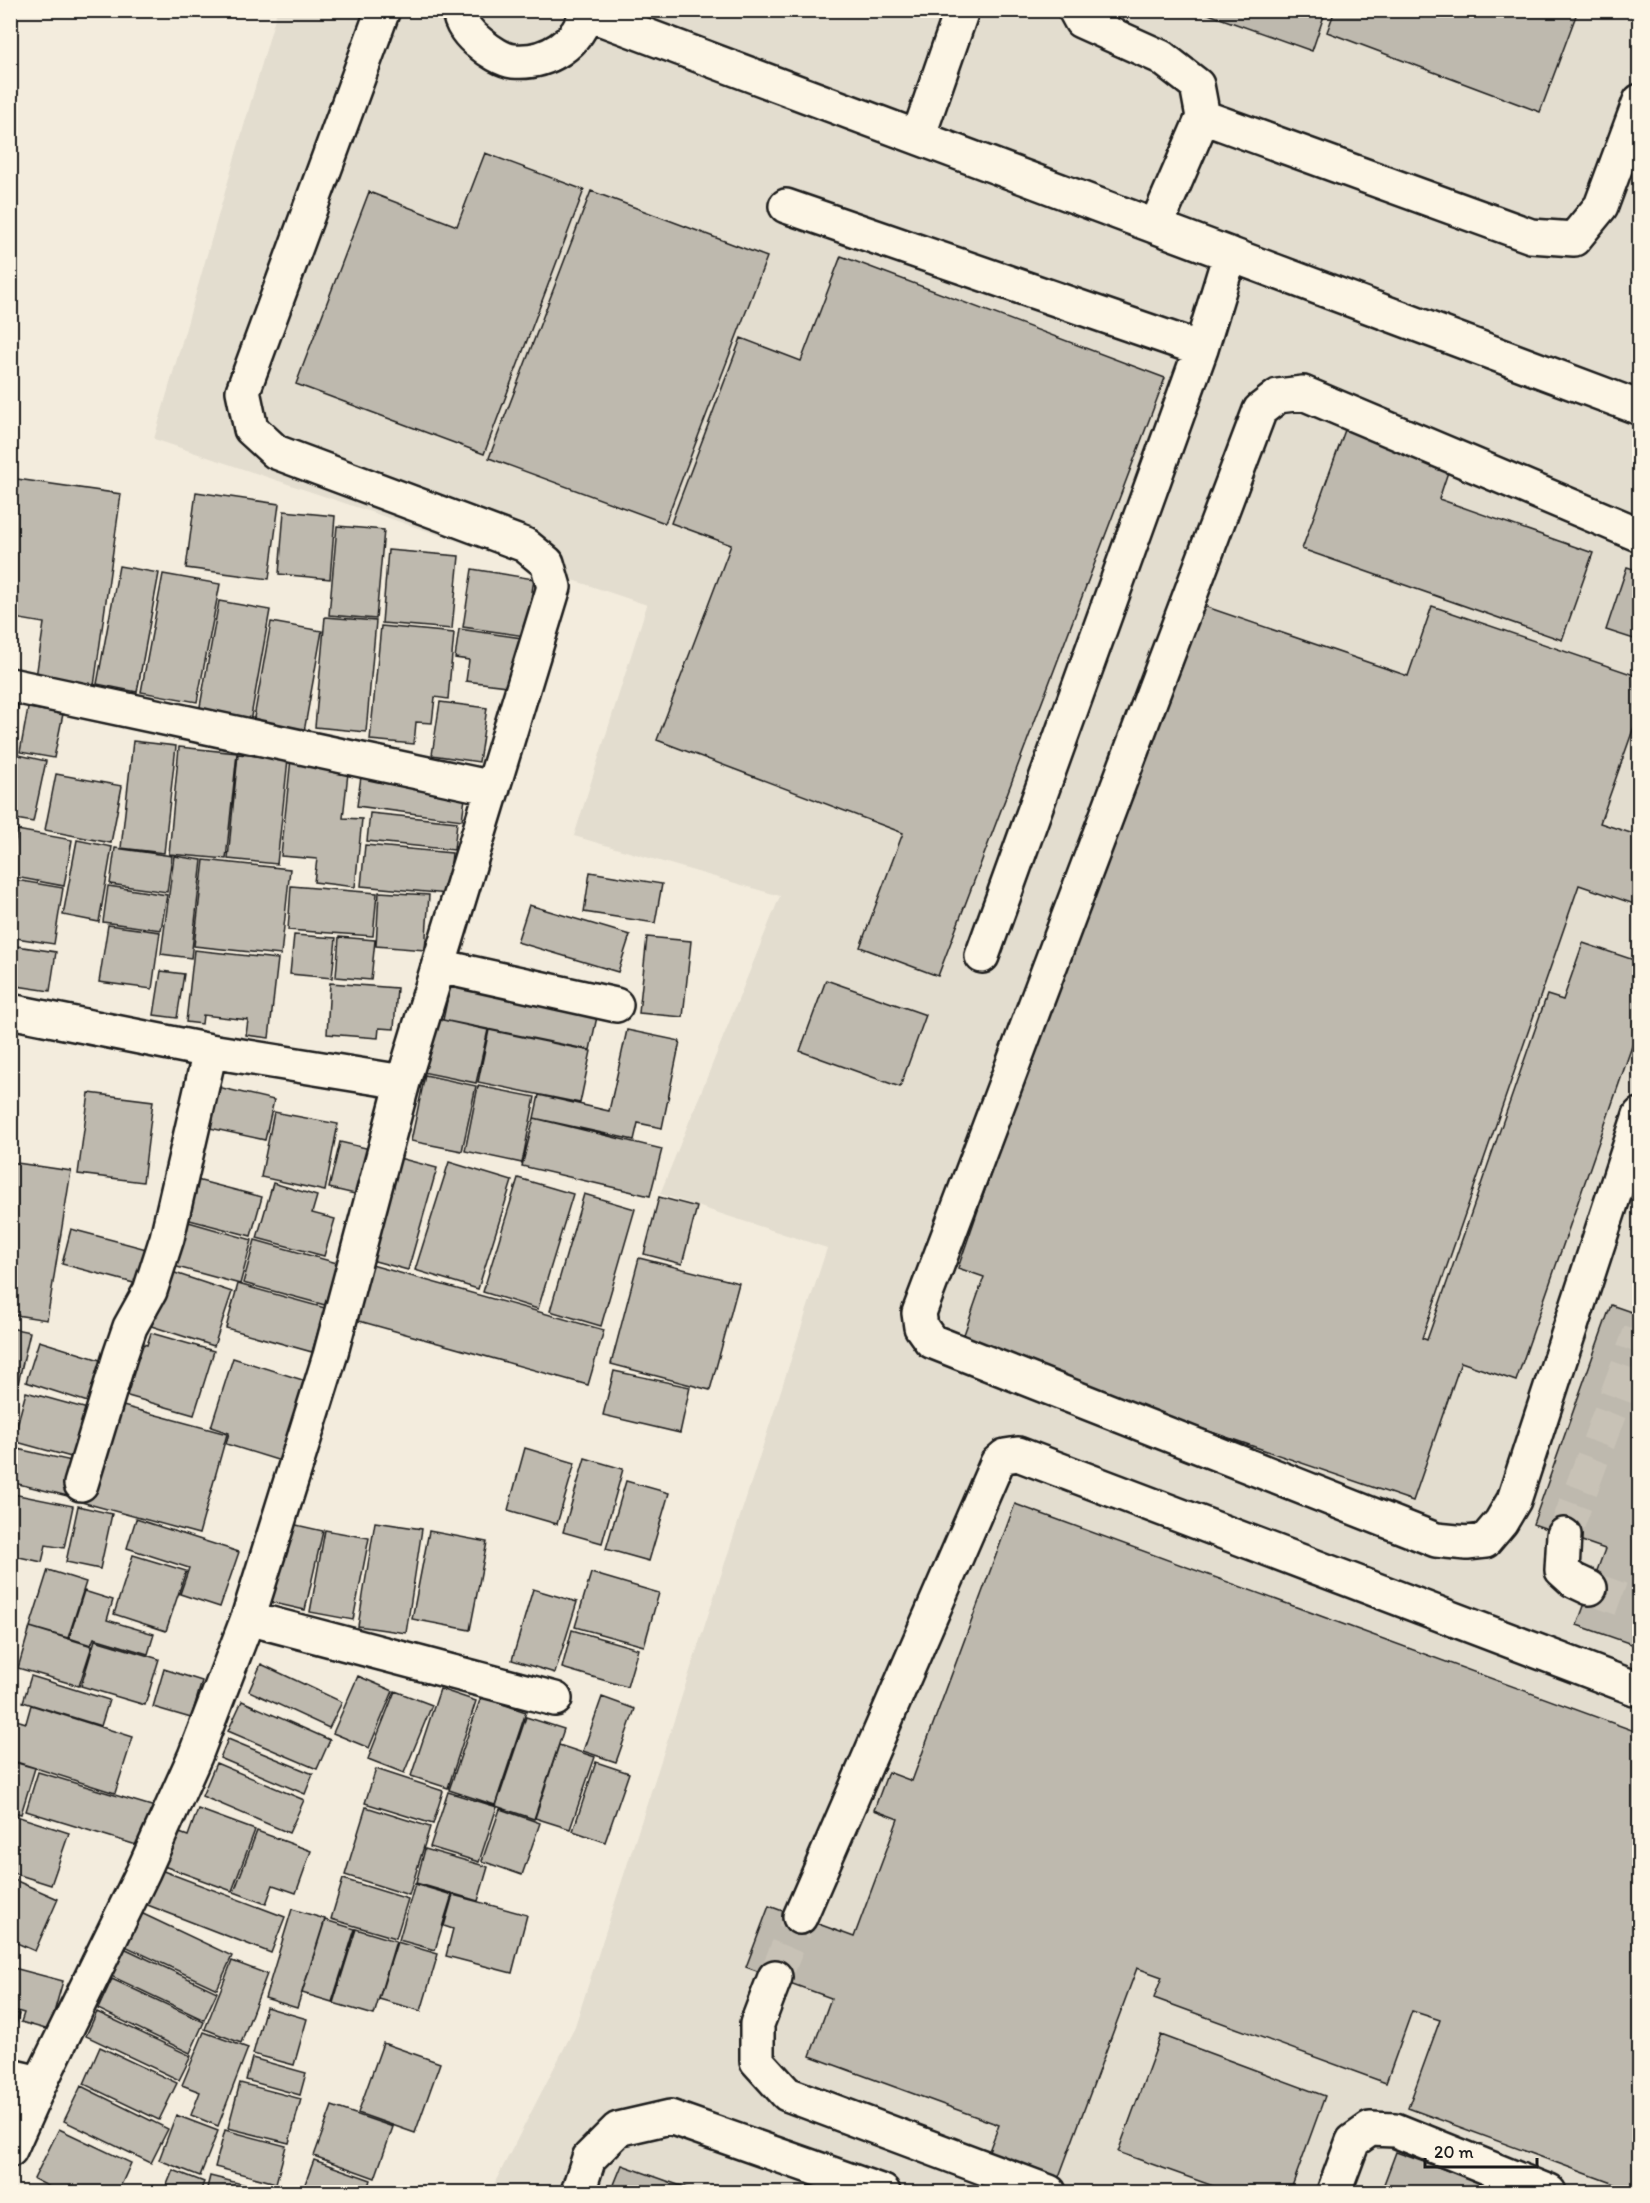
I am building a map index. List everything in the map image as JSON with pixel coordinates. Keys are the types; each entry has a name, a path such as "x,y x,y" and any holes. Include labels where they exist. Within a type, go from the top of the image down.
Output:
{"street":[{"path":"10,2150 25,2079 148,1861 195,1756 248,1618 330,1356 403,1082 554,587 547,563 525,545 276,452 251,429 243,391 383,10"},
{"path":"459,10 459,16 470,36 487,49 511,61 535,60 558,52 573,39 587,12 1640,408"},
{"path":"918,137 962,10"},
{"path":"1075,10 1081,21 1161,57 1197,85 1203,117 1156,226"},
{"path":"1203,117 1531,236 1574,239 1601,206 1640,101"},
{"path":"786,206 1201,350"},
{"path":"982,956 1201,350 1230,254"},
{"path":"1640,535 1303,393 1278,396 1260,410 919,1313 921,1327 931,1341 1436,1540 1467,1543 1485,1541 1501,1522 1514,1500 1640,1115"},
{"path":"10,685 493,788"},
{"path":"439,966 616,1005"},
{"path":"10,1011 210,1051 403,1082"},
{"path":"81,1484 130,1327 150,1291 167,1238 210,1051"},
{"path":"800,1917 997,1463 1005,1456 1018,1454 1640,1690"},
{"path":"1564,1535 1562,1570 1573,1580 1590,1588"},
{"path":"248,1618 555,1699"},
{"path":"775,1977 757,2024 757,2061 787,2094 1049,2193"},
{"path":"578,2193 589,2158 618,2128 670,2117 883,2193"},
{"path":"1334,2193 1353,2141 1370,2128 1395,2130 1549,2193"}],"shaded area":[{"path":"277,11 1639,11 1639,2192 490,2192 574,2029 827,1248 660,1194 780,896 574,836 647,605 154,439"}],"building":[{"path":"1197,10 1326,10 1312,51"},
{"path":"1335,10 1578,10 1540,112 1327,32"},
{"path":"485,153 584,190 484,454 296,384 369,192 457,226"},
{"path":"591,191 767,257 665,523 489,458"},
{"path":"841,256 1165,378 938,976 860,947 903,833 657,740 731,545 671,523 741,338 801,361"},
{"path":"1345,430 1450,466 1439,499 1593,553 1562,640 1302,549"},
{"path":"10,478 121,494 94,686 36,677 44,623 15,618 10,653"},
{"path":"196,492 279,504 269,579 186,568"},
{"path":"284,511 335,516 330,579 279,574"},
{"path":"337,526 384,530 376,619 329,615"},
{"path":"388,550 459,556 452,629 382,623"},
{"path":"119,566 159,573 137,692 97,684"},
{"path":"1627,567 1640,571 1640,641 1606,630"},
{"path":"472,569 534,579 525,636 463,627"},
{"path":"163,574 220,584 197,702 141,692"},
{"path":"219,601 270,610 250,722 199,712"},
{"path":"1189,601 1408,676 1432,606 1640,677 1640,710 1600,823 1640,836 1640,906 1579,885 1422,1338 1427,1340 1547,995 1563,1000 1583,943 1640,962 1640,1023 1516,1381 1461,1362 1413,1501 960,1346 984,1277 958,1268"},
{"path":"325,617 376,621 366,732 315,727"},
{"path":"271,622 322,631 304,732 253,723"},
{"path":"381,626 454,633 448,699 435,697 432,723 416,722 414,744 370,740"},
{"path":"459,629 522,638 515,687 466,681 469,660 455,658"},
{"path":"440,702 487,708 479,762 432,755"},
{"path":"10,705 18,707 10,747"},
{"path":"28,708 63,714 54,758 20,752"},
{"path":"133,741 176,746 164,853 121,848"},
{"path":"179,747 237,753 226,859 169,854"},
{"path":"10,753 46,761 33,822 10,818"},
{"path":"238,754 288,759 277,864 228,859"},
{"path":"291,758 349,764 343,818 362,819 355,887 314,882 317,859 281,856"},
{"path":"362,769 467,783 462,820 357,806"},
{"path":"56,774 122,786 111,843 45,830"},
{"path":"370,813 457,822 454,850 367,841"},
{"path":"17,830 72,840 64,886 10,876"},
{"path":"77,840 112,847 99,922 63,915"},
{"path":"365,845 452,853 448,894 361,886"},
{"path":"115,848 172,856 167,892 110,884"},
{"path":"174,856 202,860 191,958 161,954"},
{"path":"204,860 290,869 281,955 194,946"},
{"path":"590,872 662,884 655,923 584,912"},
{"path":"10,879 63,888 54,944 10,937"},
{"path":"108,886 167,895 161,930 103,922"},
{"path":"291,886 377,893 373,936 288,930"},
{"path":"379,892 429,895 425,950 376,946"},
{"path":"529,905 630,935 618,972 517,942"},
{"path":"108,925 160,932 152,989 99,982"},
{"path":"294,935 336,938 332,978 290,974"},
{"path":"339,937 375,940 371,980 336,977"},
{"path":"647,937 691,941 683,1017 639,1013"},
{"path":"10,945 56,952 50,991 10,985"},
{"path":"194,950 278,959 269,1038 246,1035 248,1020 203,1015 202,1024 186,1022"},
{"path":"161,971 184,974 177,1018 154,1015"},
{"path":"452,977 599,1007 590,1050 443,1020"},
{"path":"826,980 926,1015 900,1087 800,1051"},
{"path":"330,983 397,988 394,1029 379,1028 378,1038 327,1034"},
{"path":"434,1018 488,1030 476,1083 422,1072"},
{"path":"489,1030 591,1051 580,1103 478,1082"},
{"path":"627,1030 680,1041 662,1128 638,1123 634,1140 534,1118 539,1095 609,1111"},
{"path":"425,1075 476,1086 462,1151 411,1141"},
{"path":"205,1084 274,1100 265,1140 196,1125"},
{"path":"478,1086 535,1097 522,1163 465,1151"},
{"path":"89,1093 153,1101 143,1182 78,1174"},
{"path":"274,1112 338,1124 325,1191 261,1177"},
{"path":"534,1118 662,1149 650,1196 522,1166"},
{"path":"340,1142 379,1151 368,1197 329,1188"},
{"path":"399,1158 437,1168 408,1270 371,1260"},
{"path":"10,1162 71,1171 47,1320 10,1314"},
{"path":"449,1162 512,1181 478,1289 415,1270"},
{"path":"518,1178 573,1194 538,1309 483,1292"},
{"path":"193,1179 262,1197 251,1236 182,1218"},
{"path":"273,1183 317,1196 312,1213 335,1219 324,1256 257,1238"},
{"path":"584,1194 635,1209 601,1326 550,1311"},
{"path":"659,1197 697,1207 682,1264 644,1254"},
{"path":"178,1219 252,1240 240,1284 166,1264"},
{"path":"71,1229 154,1251 145,1286 62,1264"},
{"path":"255,1240 337,1263 325,1305 243,1283"},
{"path":"639,1258 739,1283 710,1390 611,1364"},
{"path":"368,1264 604,1330 588,1385 352,1319"},
{"path":"163,1269 232,1292 214,1346 145,1324"},
{"path":"238,1284 325,1308 312,1352 226,1328"},
{"path":"1611,1305 1640,1315 1640,1647 1577,1625 1605,1549 1533,1524"},
{"path":"10,1328 30,1332 10,1418"},
{"path":"151,1333 214,1351 194,1415 114,1392 129,1340 147,1345"},
{"path":"39,1341 113,1364 100,1406 26,1382"},
{"path":"233,1358 309,1382 284,1462 226,1444 229,1433 211,1427"},
{"path":"614,1371 690,1387 680,1433 603,1415"},
{"path":"26,1392 95,1411 82,1460 13,1441"},
{"path":"108,1402 227,1434 199,1534 81,1502"},
{"path":"13,1448 81,1463 72,1497 10,1482 10,1460"},
{"path":"525,1448 575,1463 557,1524 508,1510"},
{"path":"585,1458 623,1469 602,1543 563,1532"},
{"path":"626,1481 669,1493 649,1561 606,1549"},
{"path":"13,1494 73,1506 64,1548 46,1545 42,1562 10,1555 13,1538 10,1537 10,1508"},
{"path":"1015,1504 1640,1733 1640,2182 1636,2192 1408,2108 1440,2020 1412,2011 1386,2083 1154,1998 1162,1977 1137,1968 1057,2182 987,2156 999,2125 810,2056 831,1998 746,1967 769,1906 854,1937 898,1819 874,1810 888,1772 912,1781"},
{"path":"78,1506 112,1514 100,1569 66,1562"},
{"path":"136,1519 239,1552 220,1607 180,1594 189,1568 127,1548"},
{"path":"283,1522 323,1531 305,1610 265,1601"},
{"path":"375,1522 422,1529 406,1633 358,1626"},
{"path":"325,1530 369,1538 353,1620 310,1612"},
{"path":"429,1531 487,1542 470,1630 412,1619"},
{"path":"133,1555 186,1571 166,1631 114,1614"},
{"path":"48,1570 86,1582 68,1638 30,1627"},
{"path":"591,1573 659,1593 644,1646 575,1627"},
{"path":"533,1589 577,1602 555,1673 512,1660"},
{"path":"84,1591 113,1600 107,1620 154,1634 148,1654 94,1638 91,1645 69,1638"},
{"path":"30,1627 92,1646 79,1686 18,1668"},
{"path":"572,1630 638,1649 627,1687 562,1668"},
{"path":"95,1640 159,1659 145,1705 81,1686"},
{"path":"261,1664 342,1702 329,1728 249,1691"},
{"path":"164,1669 202,1681 191,1718 153,1707"},
{"path":"31,1676 109,1700 101,1726 23,1702"},
{"path":"358,1676 393,1691 369,1748 333,1733"},
{"path":"440,1689 476,1701 448,1788 411,1776"},
{"path":"395,1691 432,1705 404,1773 368,1759"},
{"path":"481,1697 526,1712 495,1805 449,1790"},
{"path":"602,1697 635,1709 616,1762 583,1751"},
{"path":"242,1701 330,1740 317,1769 228,1731"},
{"path":"31,1705 133,1737 115,1793 10,1760 10,1718 26,1723"},
{"path":"526,1717 564,1729 534,1819 496,1806"},
{"path":"228,1739 313,1774 305,1794 220,1758"},
{"path":"559,1745 595,1757 570,1829 535,1818"},
{"path":"10,1761 35,1768 21,1814 10,1811"},
{"path":"596,1762 629,1773 605,1842 573,1831"},
{"path":"216,1763 304,1800 289,1833 202,1796"},
{"path":"376,1769 443,1791 433,1824 365,1803"},
{"path":"38,1772 155,1807 143,1847 26,1811"},
{"path":"448,1792 497,1807 479,1862 430,1847"},
{"path":"366,1807 430,1827 409,1895 345,1875"},
{"path":"198,1809 255,1830 232,1891 161,1865 174,1831 188,1836"},
{"path":"500,1809 540,1823 522,1875 482,1861"},
{"path":"10,1814 69,1833 51,1885 10,1872"},
{"path":"257,1831 311,1851 296,1893 273,1885 266,1904 234,1892"},
{"path":"425,1849 488,1867 478,1901 416,1883"},
{"path":"158,1869 285,1917 271,1953 145,1904"},
{"path":"10,1878 58,1899 35,1951 10,1940"},
{"path":"343,1879 408,1899 396,1938 331,1919"},
{"path":"415,1884 452,1895 435,1950 399,1940"},
{"path":"453,1895 527,1915 512,1973 446,1956 453,1929 444,1926"},
{"path":"292,1909 325,1919 297,2008 265,1998"},
{"path":"141,1913 232,1956 217,1989 125,1946"},
{"path":"325,1920 355,1929 332,2002 302,1993"},
{"path":"356,1929 396,1941 374,2015 333,2003"},
{"path":"397,1942 438,1954 421,2011 379,1999"},
{"path":"124,1948 217,1992 204,2020 111,1976"},
{"path":"232,1961 267,1974 241,2043 205,2029"},
{"path":"10,1967 63,1981 49,2030 21,2022 24,2013 10,2009"},
{"path":"112,1979 204,2022 190,2053 98,2009"},
{"path":"266,2007 307,2019 294,2065 253,2054"},
{"path":"10,2012 19,2014 10,2047"},
{"path":"97,2012 191,2056 179,2080 86,2036"},
{"path":"204,2032 248,2048 218,2126 191,2115 200,2092 182,2085"},
{"path":"1161,2035 1325,2096 1290,2192 1230,2192 1118,2152"},
{"path":"383,2043 440,2063 415,2133 358,2113"},
{"path":"100,2047 177,2083 159,2120 84,2084"},
{"path":"252,2058 306,2073 300,2095 246,2080"},
{"path":"240,2083 301,2099 289,2143 228,2128"},
{"path":"81,2086 168,2129 151,2163 64,2121"},
{"path":"332,2106 393,2127 375,2178 314,2156"},
{"path":"176,2115 218,2131 200,2176 159,2160"},
{"path":"59,2129 131,2163 118,2192 83,2192 70,2186 67,2192 59,2192 34,2179"},
{"path":"225,2130 286,2146 276,2183 215,2167"},
{"path":"1396,2152 1485,2184 1482,2192 1381,2192"},
{"path":"314,2160 371,2180 367,2192 302,2192"},
{"path":"622,2165 698,2192 611,2192"},
{"path":"173,2170 204,2182 200,2192 164,2192"},
{"path":"210,2176 274,2192 206,2192"}],"tunnel":[{"path":"1564,1535 1640,1332"},
{"path":"1590,1588 1640,1606"},
{"path":"775,1977 800,1917"}]}
